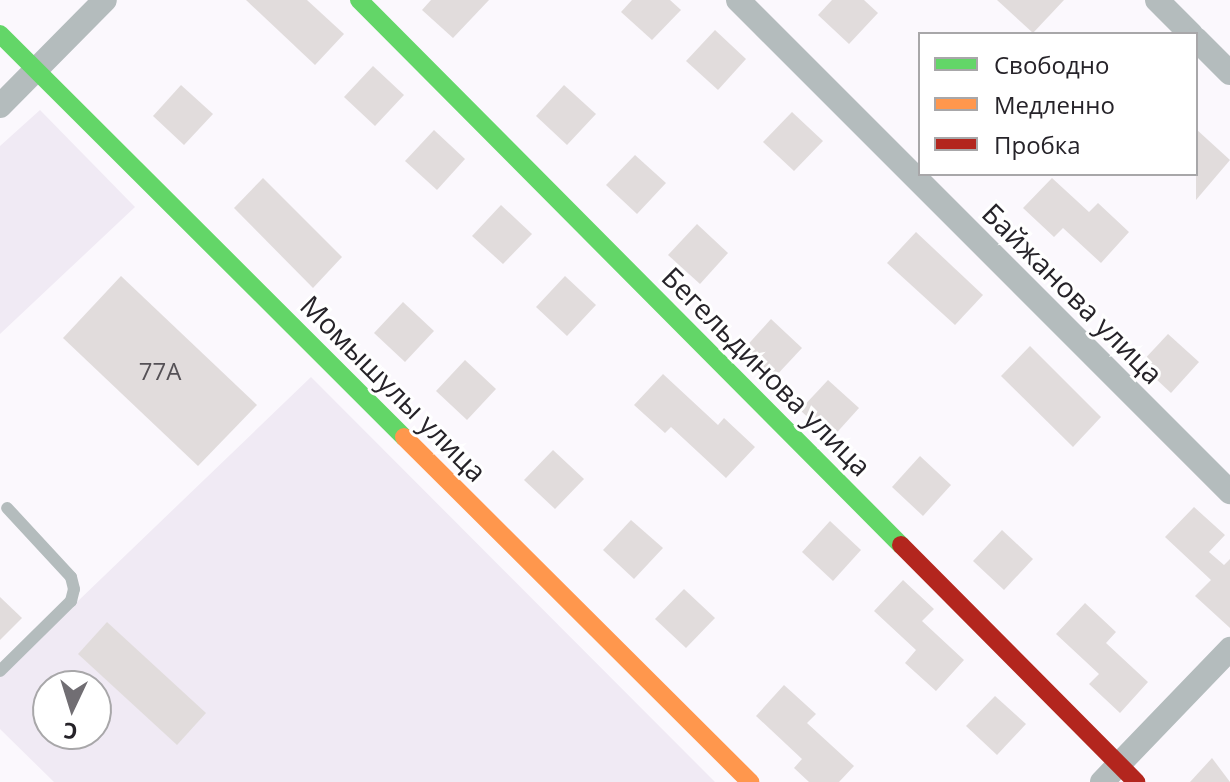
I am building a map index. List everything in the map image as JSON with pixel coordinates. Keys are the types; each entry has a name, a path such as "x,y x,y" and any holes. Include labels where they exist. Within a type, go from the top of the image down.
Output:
{"street":[{"path":"0,106 105,0"},
{"name":"Бегельдинова улица","path":"359,0 1119,776"},
{"name":"Байжанова улица","path":"738,0 1230,492"},
{"path":"1157,0 1189,32"},
{"name":"Момышулы улица","path":"0,34 750,782"},
{"path":"1198,41 1230,73"},
{"path":"1119,776 1230,649"}],"lane":[{"path":"0,671 71,601 74,589 71,577 7,508"}],"shaded area":[{"path":"40,110 135,207 0,334 0,146"},
{"path":"311,377 715,782 54,782 0,729 0,676"}],"building":[{"path":"246,0 307,0 344,34 315,65"},
{"path":"431,0 489,0 453,38 422,10"},
{"path":"632,0 670,0 681,10 652,40 621,12"},
{"path":"832,0 864,0 878,13 849,44 818,15"},
{"path":"997,0 1064,0 1032,32"},
{"path":"715,30 746,59 718,90 686,61"},
{"path":"373,66 404,95 375,126 344,97"},
{"path":"181,85 213,114 184,145 153,116"},
{"path":"564,85 596,114 567,145 536,116"},
{"path":"792,112 823,141 794,171 763,142"},
{"path":"434,130 465,159 437,190 405,161"},
{"path":"1198,131 1230,160 1196,200 1198,176"},
{"path":"635,155 666,183 637,214 606,185"},
{"path":"263,178 342,257 313,288 234,208"},
{"path":"1052,178 1089,212 1098,203 1129,232 1101,263 1063,228 1054,237 1023,208"},
{"path":"501,205 532,234 503,264 472,236"},
{"path":"697,224 728,253 700,284 668,255"},
{"path":"916,232 983,295 955,325 887,263"},
{"path":"121,276 257,405 198,466 63,338"},
{"path":"565,276 596,305 567,336 536,307"},
{"path":"403,302 434,331 405,362 374,333"},
{"path":"771,319 802,348 774,378 743,350"},
{"path":"1168,334 1199,362 1171,393 1140,364"},
{"path":"1030,346 1101,417 1073,447 1001,376"},
{"path":"465,360 496,389 467,420 436,391"},
{"path":"663,374 718,425 724,418 755,447 726,478 671,427 665,433 634,405"},
{"path":"828,380 859,408 831,439 800,410"},
{"path":"553,450 584,479 555,509 524,480"},
{"path":"920,456 951,485 923,516 892,487"},
{"path":"1194,507 1225,535 1209,552 1224,565 1230,559 1230,628 1195,596 1211,580 1165,537"},
{"path":"631,520 663,548 634,579 603,550"},
{"path":"830,521 861,550 833,581 802,552"},
{"path":"1002,530 1033,559 1004,590 973,561"},
{"path":"903,580 934,609 922,621 964,660 936,691 905,663 916,650 874,611"},
{"path":"684,589 715,618 686,648 655,619"},
{"path":"0,597 22,618 0,640"},
{"path":"1085,603 1116,632 1106,643 1148,682 1120,713 1089,684 1099,674 1056,634"},
{"path":"107,622 206,713 177,745 112,685 112,670 95,670 78,654"},
{"path":"784,685 816,714 807,723 854,766 839,782 809,782 794,768 802,759 756,716"},
{"path":"995,696 1026,724 997,755 966,726"},
{"path":"1212,758 1230,782 1190,782"}],"traffic: fast":[{"path":"359,0 901,545"},
{"path":"0,34 404,437"}],"traffic: slow":[{"path":"404,437 750,782"}],"traffic: jam":[{"path":"901,545 1136,782"}]}
